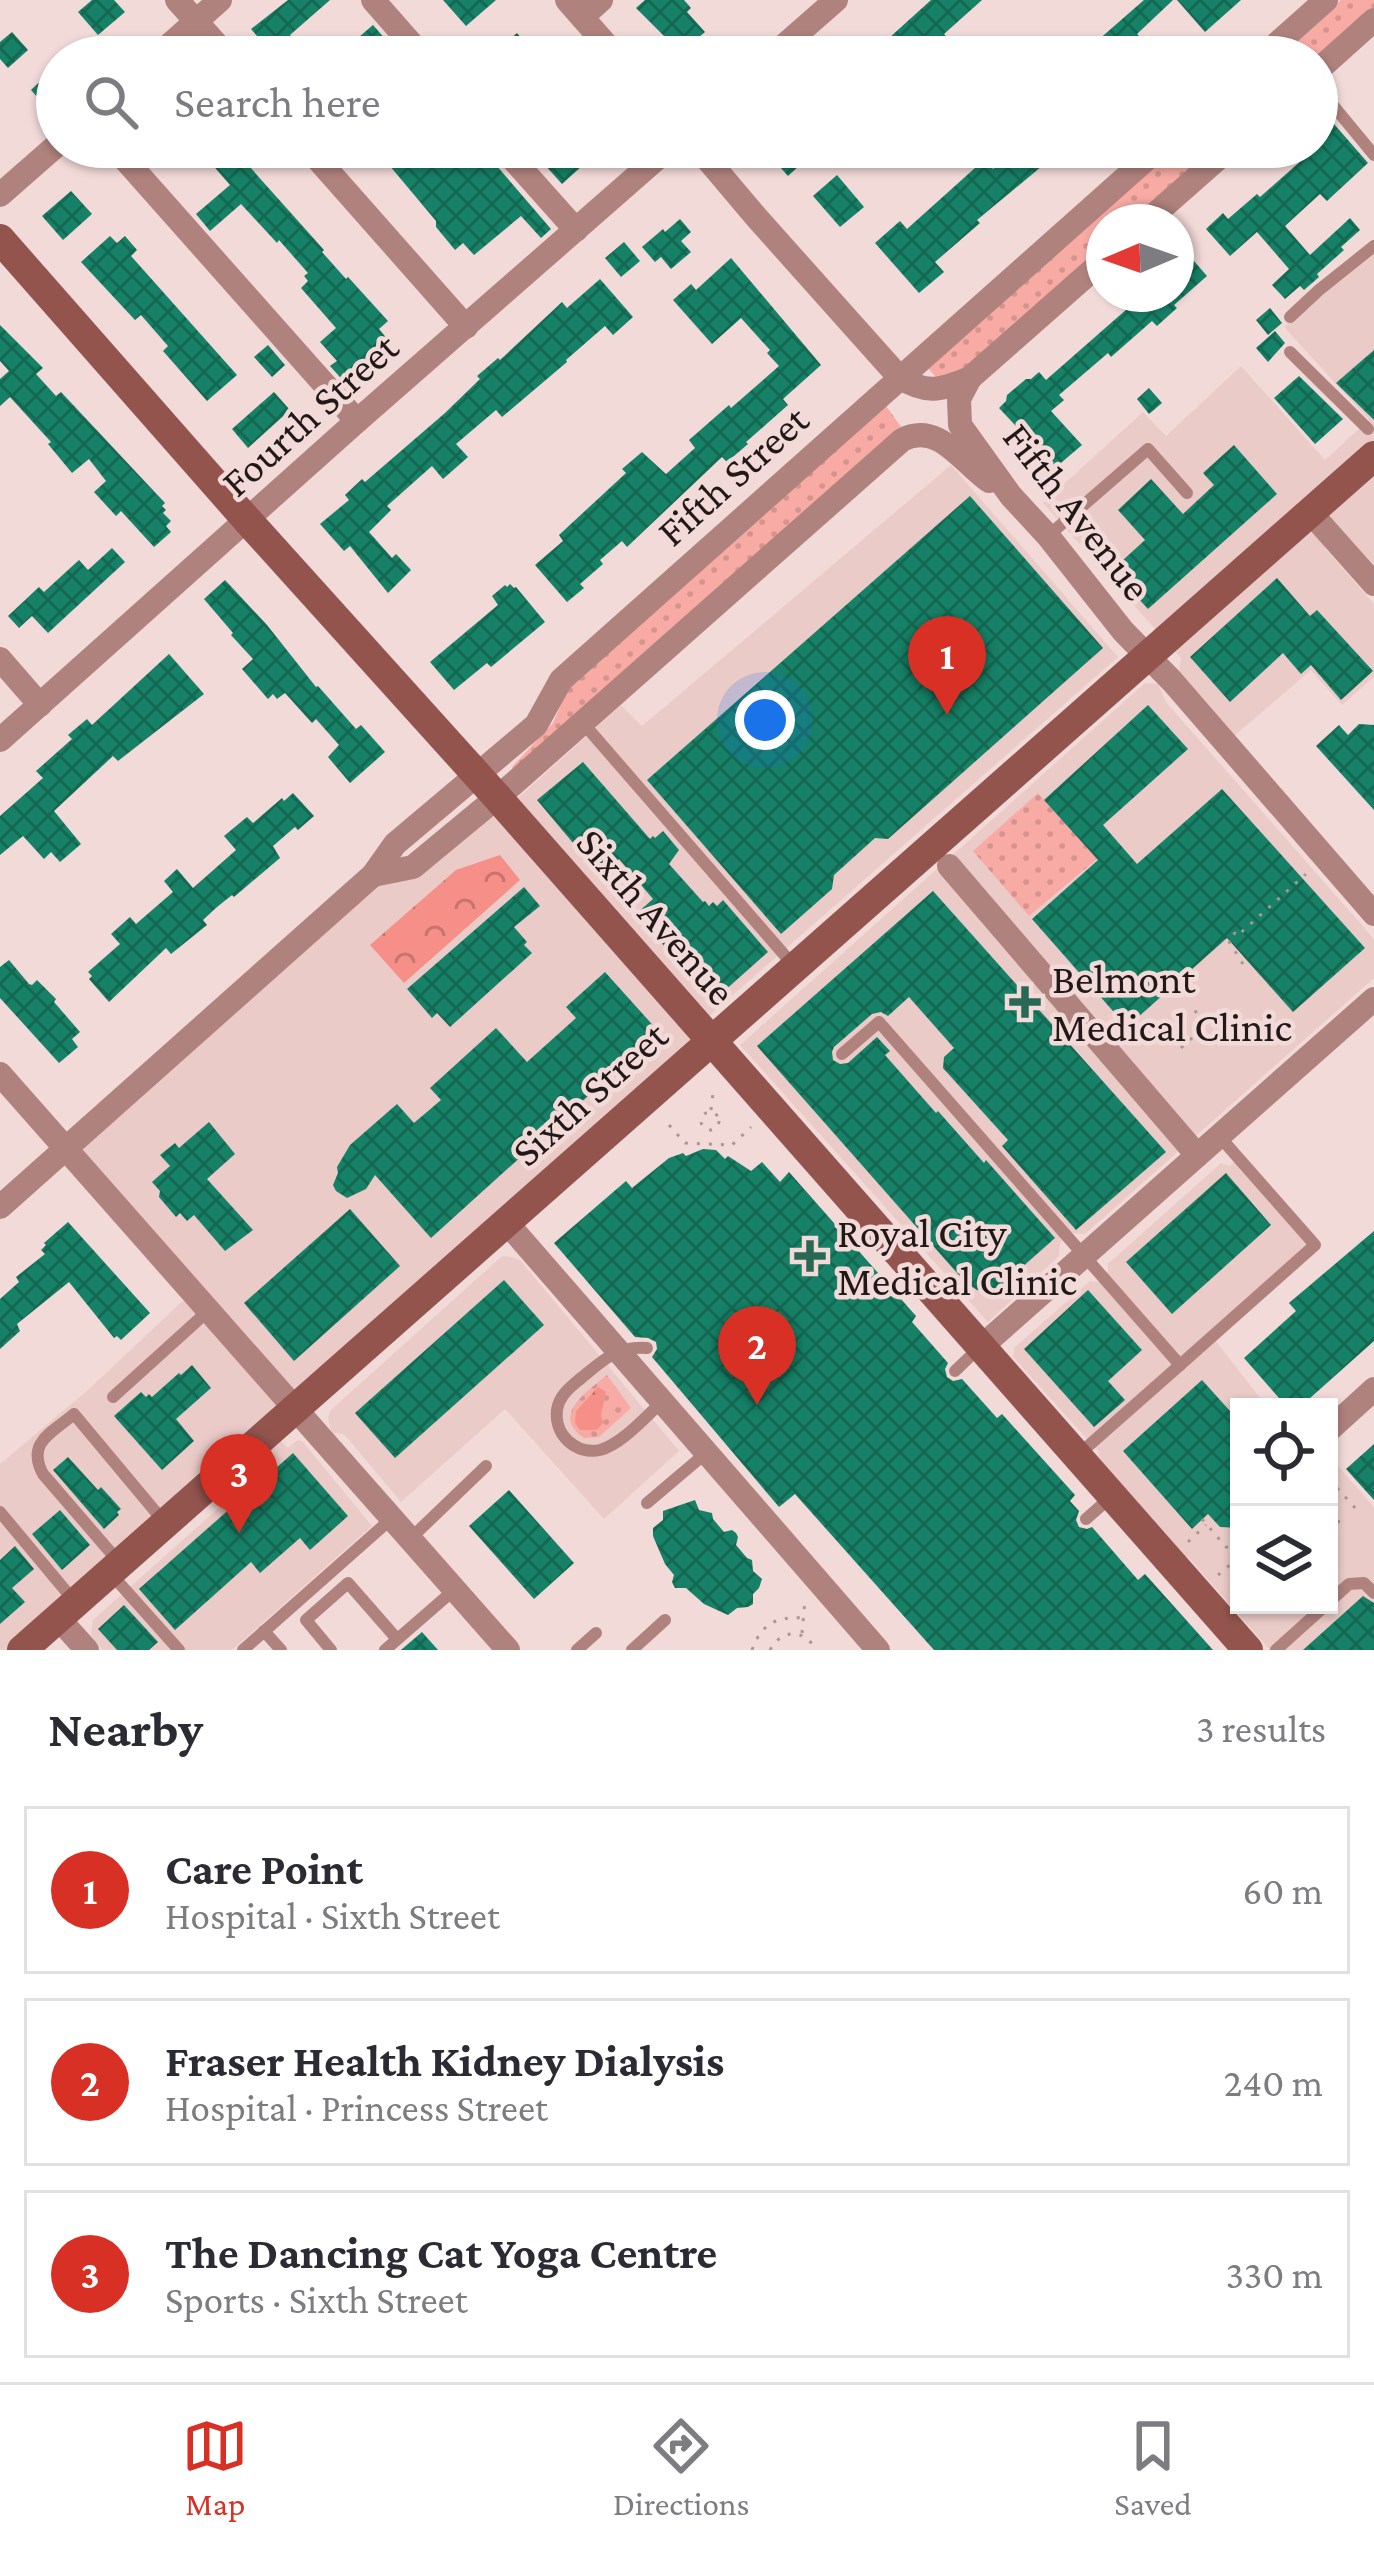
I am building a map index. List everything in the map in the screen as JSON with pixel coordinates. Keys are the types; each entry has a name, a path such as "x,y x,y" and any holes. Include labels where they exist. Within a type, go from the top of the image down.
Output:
{"street":[{"path":"177,0 209,36"},
{"path":"179,36 220,0"},
{"path":"373,0 405,36"},
{"path":"795,36 836,0"},
{"path":"1286,36 1326,0"},
{"path":"583,6 603,36"},
{"path":"1338,52 1374,20"},
{"path":"0,195 36,163"},
{"path":"133,168 357,421"},
{"path":"326,168 466,327"},
{"path":"521,168 576,230"},
{"name":"Fourth Street","path":"0,740 646,168"},
{"path":"715,168 899,377 915,387 949,387 970,378 1086,276"},
{"name":"Fifth Street","path":"487,786 536,725 561,680 1136,168"},
{"path":"1167,204 1207,168"},
{"name":"Sixth Avenue","path":"0,239 1245,1648"},
{"name":"Fifth Avenue","path":"970,378 959,399 960,425 1011,496 1123,631 1374,914"},
{"name":"Fifth Street","path":"0,1207 373,875 395,844 582,722 902,440 922,433 945,442 1011,496"},
{"name":"Sixth Street","path":"22,1650 1310,512 1371,442"},
{"path":"1310,512 1374,584"},
{"path":"0,659 40,705"},
{"path":"949,866 1197,1155"},
{"path":"981,1347 1374,999"},
{"path":"0,1074 508,1650"},
{"path":"506,1223 878,1650"},
{"path":"1338,1422 1374,1389"},
{"path":"67,1610 87,1650"}],"lane":[{"path":"1338,111 1374,155"},
{"path":"1290,317 1374,246"},
{"path":"1290,352 1371,442"},
{"path":"1048,536 1148,448 1187,493"},
{"path":"582,722 794,967"},
{"path":"842,1054 879,1022 1180,1365"},
{"path":"1077,1456 1315,1245 1220,1136"},
{"path":"113,1397 208,1311"},
{"path":"955,1371 981,1347"},
{"path":"647,1348 609,1354 563,1394 556,1412 562,1435 577,1449 597,1451 614,1444 662,1402"},
{"path":"166,1523 74,1414 39,1444 36,1455 44,1474 179,1650"},
{"path":"647,1503 706,1453"},
{"path":"410,1539 486,1466"},
{"path":"1086,1520 1112,1496"},
{"path":"0,1512 67,1610"},
{"path":"243,1650 392,1518"},
{"path":"331,1650 306,1620 348,1583 397,1639"},
{"path":"1338,1594 1349,1584 1364,1583 1374,1593"},
{"path":"385,1650 454,1589"},
{"path":"1276,1650 1317,1614"},
{"path":"1331,1614 1335,1621"},
{"path":"632,1650 665,1620"},
{"path":"1310,1621 1320,1634"},
{"path":"264,1631 281,1650"},
{"path":"577,1650 596,1633"},
{"path":"1294,1635 1306,1647"}],"path":[{"path":"1243,964 1228,940 1306,874"},
{"path":"1181,1048 1205,1026 1194,1009"},
{"path":"711,1112 712,1093"},
{"path":"711,1112 719,1123 708,1130 701,1118 711,1112"},
{"path":"669,1125 686,1144 708,1146 732,1145 751,1127"},
{"path":"708,1130 708,1146"},
{"path":"1338,1488 1357,1510"},
{"path":"1338,1521 1341,1524"},
{"path":"1189,1542 1205,1522 1230,1547"},
{"path":"1217,1576 1230,1566"},
{"path":"802,1635 805,1598"},
{"path":"752,1650 766,1626 786,1617 803,1618"},
{"path":"770,1650 787,1634 802,1635 816,1650"}],"shaded area":[{"path":"1341,0 1374,0 1374,13 1338,41 1338,36 1301,36"},
{"path":"1152,168 1199,168 1158,204 1112,204"},
{"path":"1086,227 1086,268 966,374 941,383 928,368"},
{"path":"1374,245 1374,573 1337,533 1324,547 1374,604 1374,677 1342,705 1311,670 1234,736 1179,673 1181,658 1043,503 1143,412 1166,436 1241,366 1325,460 1369,420 1284,327"},
{"path":"886,406 902,428 515,771 512,767 553,723 570,684"},
{"path":"951,465 1118,657 709,1016 518,798 621,705 642,726"},
{"path":"1145,683 1158,684 1166,702 1374,939 1374,978 1085,1234 1072,1233 1060,1243 1059,1256 988,1322 740,1045"},
{"path":"1038,793 1097,859 1029,916 973,851"},
{"path":"497,797 711,1041 22,1650 0,1650 0,1464 191,1293 66,1149 373,875 413,867"},
{"path":"1238,1158 1315,1245 1212,1336 1260,1398 1230,1398 1230,1605 1189,1558 1178,1555 1100,1465 1099,1452 1013,1357 1014,1348 1090,1281 1098,1282 1108,1264 1221,1163 1230,1166"},
{"path":"507,1256 520,1260 679,1451 604,1519 505,1409 401,1502 344,1434 330,1428 331,1410"},
{"path":"607,1375 631,1408 599,1437 584,1438 574,1429 571,1412"},
{"path":"280,1440 288,1448 298,1440 303,1442 372,1526 232,1650 103,1650 91,1635 93,1620 267,1465 266,1454"},
{"path":"1338,1466 1374,1507 1374,1650 1270,1650 1238,1614 1338,1614"}],"green space":[{"path":"500,855 520,880 404,983 370,945 456,870"},
{"path":"598,1387 606,1392 603,1423 597,1430 580,1430 576,1411"}],"building":[{"path":"92,0 114,0 125,12 98,35 78,12"},
{"path":"288,0 330,0 291,36 257,36 251,29"},
{"path":"443,0 496,0 466,26"},
{"path":"645,0 684,0 691,8 687,12 705,32 664,36 636,8"},
{"path":"931,0 982,0 946,36 891,36"},
{"path":"1144,0 1173,0 1139,36 1103,36"},
{"path":"1177,0 1241,0 1205,32"},
{"path":"373,25 383,36 360,36"},
{"path":"12,32 28,50 8,68 0,59 0,42"},
{"path":"1338,129 1368,163 1327,201 1320,194 1285,226 1310,255 1350,218 1360,230 1319,277 1285,299 1272,285 1289,269 1257,232 1230,256 1206,229 1223,213 1228,219 1257,194 1260,197 1293,168 1338,168"},
{"path":"215,168 251,168 388,321 379,329 389,341 352,373 356,378 347,385 330,366 337,361 320,342 336,328 301,288 308,273 279,240 277,243 241,204 210,231 196,214 230,185"},
{"path":"392,168 499,168 551,229 541,238 521,216 474,255 463,243 455,250"},
{"path":"548,168 580,168 562,184"},
{"path":"975,168 1040,168 935,262 944,272 919,293 875,243 900,221 907,229"},
{"path":"837,175 864,207 840,227 813,196"},
{"path":"71,191 92,214 63,240 42,216"},
{"path":"680,219 691,232 681,241 691,252 671,269 661,257 655,262 642,247"},
{"path":"110,236 117,243 125,236 137,250 131,256 237,375 207,401 163,351 168,346 141,315 135,320 81,262"},
{"path":"624,242 640,261 621,277 605,258"},
{"path":"731,258 821,365 783,399 788,405 748,444 727,462 722,457 627,547 622,541 600,560 603,564 567,602 535,565 563,541 559,535 642,452 666,474 695,448 689,440 779,366 741,318 712,344 673,300 691,284 696,290"},
{"path":"1194,261 1207,276 1194,287"},
{"path":"600,279 633,317 613,335 605,326 502,417 496,410 456,444 468,457 443,479 432,466 387,506 391,510 369,532 392,558 396,554 411,570 388,593 350,546 344,551 320,524 349,500 345,495 362,479 365,482 445,413 480,379 477,376 562,302 567,308"},
{"path":"1270,308 1282,323 1268,335 1256,320"},
{"path":"1123,312 1173,312 1157,326 1152,321 1111,357 1108,353 1059,395 1064,400 1051,411 1082,445 1055,468 999,408 1026,379 1039,372 1046,380"},
{"path":"0,325 43,368 36,374 56,396 61,392 165,503 163,513 171,521 166,526 171,532 154,547 121,511 116,516 94,492 106,481 89,459 72,473 10,397 0,406 0,379 9,371 0,361"},
{"path":"1275,331 1285,343 1268,362 1256,348"},
{"path":"268,345 285,365 272,377 254,357"},
{"path":"1374,350 1374,420 1336,383"},
{"path":"1299,376 1343,419 1315,444 1274,398"},
{"path":"1149,388 1162,403 1149,414 1137,399"},
{"path":"274,392 290,410 248,448 232,429"},
{"path":"1234,445 1277,494 1148,609 1112,570 1145,540 1118,510 1151,479 1183,514 1214,485 1203,473"},
{"path":"970,496 1103,648 888,839 875,838 834,875 832,889 781,934 647,780"},
{"path":"112,548 125,562 48,633 32,616 19,628 8,616 79,560 88,570"},
{"path":"1277,578 1310,616 1317,610 1373,671 1341,700 1311,665 1301,674 1283,653 1230,702 1190,657"},
{"path":"225,580 316,687 385,752 350,783 328,757 339,745 316,719 312,723 285,693 268,699 242,669 253,659 204,599"},
{"path":"510,584 545,622 491,667 487,663 454,690 430,662 498,605 492,596"},
{"path":"169,654 204,694 118,761 113,756 54,811 81,844 60,862 51,852 44,859 23,836 0,855 0,816 43,778 36,771 72,739 68,735 87,719 92,725"},
{"path":"1148,705 1188,749 1103,825 1137,864 1222,789 1365,948 1293,1012 1227,938 1127,1027 1032,919 1098,860 1044,800"},
{"path":"1359,724 1374,725 1374,810 1316,746 1339,725 1348,735"},
{"path":"583,762 650,839 663,831 679,850 669,864 703,902 717,906 723,900 768,952 713,1001 636,914 653,899 619,859 600,875 537,800"},
{"path":"293,793 314,816 273,846 280,858 217,907 203,920 207,925 171,954 166,948 109,1002 88,972 120,944 111,934 130,917 136,924 173,892 164,881 177,869 193,888 236,850 224,836 247,817 253,823"},
{"path":"524,887 540,906 514,927 532,953 450,1027 437,1013 432,1018 407,989"},
{"path":"933,891 1166,1152 1076,1230 1002,1146 1008,1140 943,1068 944,1057 954,1048 909,997 888,1016 872,1014 834,1047 833,1060 848,1063 877,1037 890,1051 885,1055 936,1113 984,1163 986,1160 1055,1238 990,1291 965,1282 757,1046"},
{"path":"9,960 29,984 37,980 56,999 80,1032 72,1039 78,1047 59,1063 0,998 0,967"},
{"path":"605,972 659,1032 431,1238 375,1175 366,1189 347,1198 336,1191 337,1167 350,1145 397,1104 414,1123 441,1100 430,1088 496,1028 527,1062 576,1018 566,1007"},
{"path":"209,1122 235,1154 207,1179 253,1230 225,1251 194,1215 187,1221 180,1213 176,1217 152,1182 170,1166 160,1155 175,1143 179,1148"},
{"path":"716,1150 751,1171 762,1162 780,1182 789,1172 916,1316 912,1322 948,1363 947,1377 962,1379 997,1418 1002,1414 1075,1495 1070,1501 1079,1511 1079,1527 1092,1527 1138,1580 1145,1574 1213,1650 934,1650 795,1494 779,1507 652,1357 656,1342 635,1337 554,1243 626,1181 632,1188 669,1158"},
{"path":"1226,1173 1271,1225 1172,1314 1126,1262"},
{"path":"350,1209 400,1266 294,1361 244,1303"},
{"path":"68,1222 150,1313 121,1340 114,1338 69,1282 17,1324 20,1331 0,1349 0,1299 19,1282 16,1277 45,1254 41,1250 44,1243"},
{"path":"1374,1231 1374,1341 1310,1398 1279,1398 1244,1358 1296,1311 1289,1303"},
{"path":"504,1280 544,1325 395,1458 355,1413"},
{"path":"1088,1290 1142,1350 1108,1381 1125,1400 1094,1427 1024,1349"},
{"path":"192,1365 211,1388 176,1419 194,1441 162,1470 114,1416 141,1392 152,1397"},
{"path":"1202,1380 1230,1411 1230,1528 1220,1527 1208,1514 1192,1529 1123,1451"},
{"path":"1374,1444 1374,1500 1346,1469"},
{"path":"293,1453 348,1516 310,1550 300,1538 260,1573 251,1562 175,1630 139,1589"},
{"path":"68,1457 121,1509 104,1529 53,1470"},
{"path":"509,1490 574,1563 534,1599 469,1526"},
{"path":"695,1500 699,1510 712,1513 724,1532 736,1533 736,1545 762,1579 753,1604 728,1615 704,1604 686,1588 675,1588 674,1575 653,1536 663,1511"},
{"path":"60,1510 90,1545 62,1570 32,1534"},
{"path":"15,1546 34,1569 12,1588 25,1602 0,1624 0,1560"},
{"path":"1363,1596 1374,1603 1374,1650 1303,1650"},
{"path":"124,1605 158,1642 149,1650 117,1650 98,1629"},
{"path":"422,1632 438,1650 401,1650"}],"place":[{"name":"Care Point","path":"947,715"},
{"name":"Belmont Medical Clinic","path":"1025,1002"},
{"name":"Royal City Medical Clinic","path":"810,1256"},
{"name":"Fraser Health Kidney Dialysis","path":"757,1405"},
{"name":"The Dancing Cat Yoga Centre","path":"239,1533"}]}
